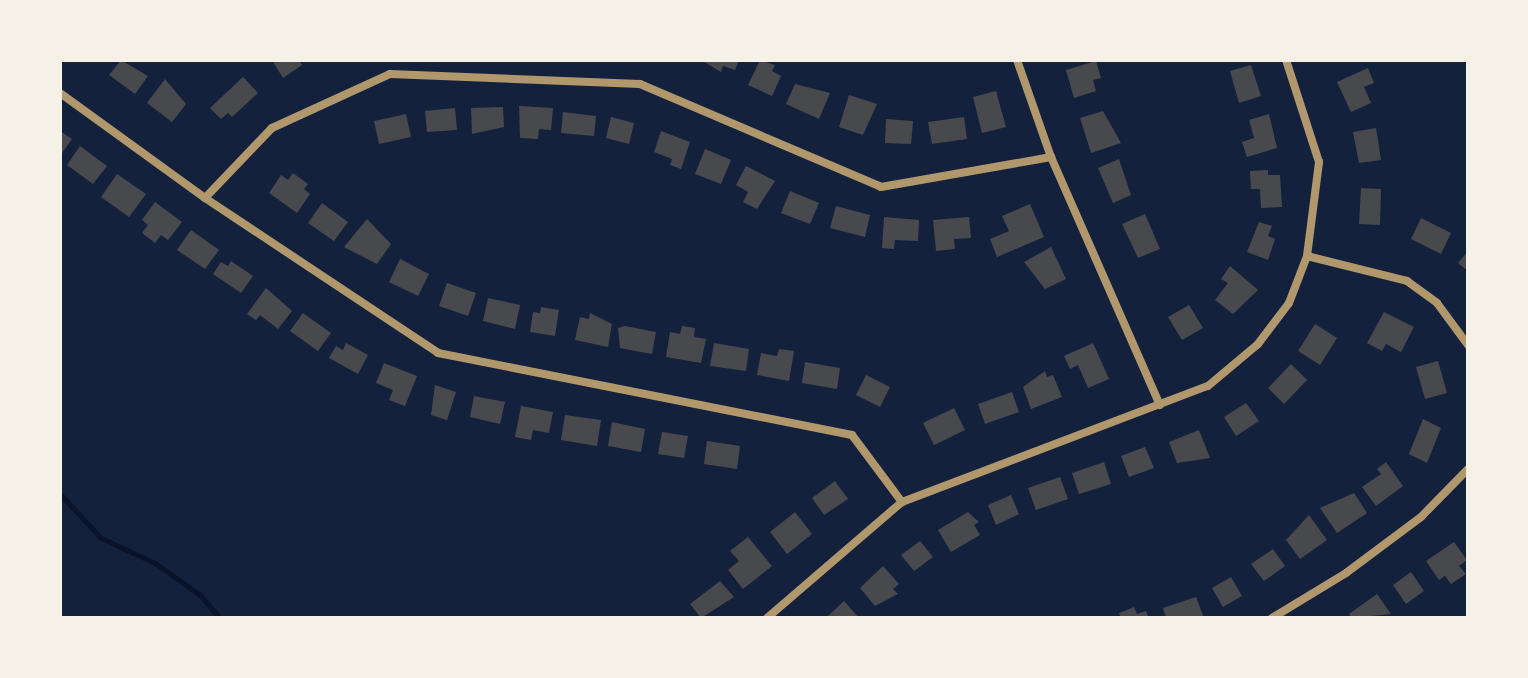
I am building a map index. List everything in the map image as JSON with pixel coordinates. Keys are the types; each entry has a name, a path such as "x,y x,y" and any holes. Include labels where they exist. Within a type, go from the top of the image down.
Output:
{"street":[{"path":"1017,60 1051,157 1160,405"},
{"path":"767,618 902,502 1208,386 1258,344 1289,303 1307,256 1319,162 1286,60"},
{"path":"205,198 272,128 390,74 640,84 881,187 1051,157"},
{"path":"60,93 205,198 438,353 852,435 902,502"},
{"path":"1307,256 1407,281 1437,303 1468,345"},
{"path":"1272,618 1346,573 1421,517 1468,469"}],"building":[{"path":"121,60 148,76 135,94 109,75"},
{"path":"272,60 299,60 302,65 283,78"},
{"path":"701,60 739,60 735,70 723,66 721,72"},
{"path":"760,60 775,65 772,71 781,76 772,96 748,85"},
{"path":"1096,61 1101,78 1093,80 1096,91 1074,98 1066,70"},
{"path":"1251,65 1261,96 1239,103 1230,71"},
{"path":"1368,68 1374,83 1364,87 1371,103 1351,112 1337,82"},
{"path":"243,77 258,93 232,117 228,113 221,119 210,108"},
{"path":"165,79 186,104 172,122 147,103"},
{"path":"795,84 830,93 819,119 786,104"},
{"path":"996,91 1006,127 982,133 973,97"},
{"path":"849,95 877,104 863,135 839,127"},
{"path":"519,106 553,108 551,130 539,129 538,139 520,138"},
{"path":"503,107 504,127 472,134 471,108"},
{"path":"455,108 457,130 427,132 425,111"},
{"path":"1103,111 1121,143 1091,153 1080,118"},
{"path":"563,112 596,116 594,136 561,133"},
{"path":"406,114 411,137 379,144 374,121"},
{"path":"1269,114 1277,148 1247,157 1242,142 1254,138 1249,120"},
{"path":"611,117 634,123 629,144 606,138"},
{"path":"964,117 967,139 932,144 928,122"},
{"path":"886,119 913,121 911,144 885,143"},
{"path":"1376,128 1381,160 1359,163 1353,132"},
{"path":"60,131 72,139 60,156"},
{"path":"661,131 690,142 681,169 670,165 672,159 654,152"},
{"path":"80,146 107,166 93,184 67,165"},
{"path":"705,149 731,160 721,184 695,174"},
{"path":"1119,159 1131,195 1113,203 1098,168"},
{"path":"746,166 775,181 757,209 743,202 748,192 736,185"},
{"path":"1268,170 1268,175 1280,175 1282,207 1261,208 1260,189 1251,189 1250,171"},
{"path":"293,173 308,184 304,189 310,194 297,213 269,193 281,175 288,180"},
{"path":"117,174 146,194 129,217 101,197"},
{"path":"1361,188 1381,189 1380,225 1359,224"},
{"path":"790,191 819,203 810,224 781,213"},
{"path":"155,202 182,222 168,240 161,235 155,243 142,233 148,225 142,220"},
{"path":"322,203 348,222 334,241 308,223"},
{"path":"1030,204 1044,237 997,257 990,239 1009,231 1002,216"},
{"path":"836,206 870,215 865,237 830,228"},
{"path":"1145,214 1160,249 1138,258 1122,224"},
{"path":"884,217 919,220 918,241 895,240 894,249 882,248"},
{"path":"969,217 971,238 954,239 955,249 936,251 933,220"},
{"path":"1421,218 1451,233 1441,254 1411,239"},
{"path":"367,219 391,244 377,264 344,247"},
{"path":"1259,222 1272,226 1268,236 1275,239 1268,260 1247,252"},
{"path":"191,230 219,250 205,269 177,250"},
{"path":"1051,247 1066,279 1045,289 1024,262"},
{"path":"1468,251 1468,271 1458,263"},
{"path":"400,259 429,274 418,296 389,282"},
{"path":"231,261 253,276 241,293 213,274 221,262 228,266"},
{"path":"1230,266 1258,290 1233,314 1215,300 1228,283 1221,279"},
{"path":"447,283 476,293 468,316 439,306"},
{"path":"266,288 292,311 278,329 260,315 256,320 247,314"},
{"path":"488,298 520,305 515,329 483,321"},
{"path":"1189,305 1203,328 1182,340 1168,317"},
{"path":"541,307 559,310 555,336 530,332 533,312 540,313"},
{"path":"1384,312 1414,327 1401,352 1386,344 1382,351 1367,343"},
{"path":"303,313 331,333 318,351 290,331"},
{"path":"590,313 612,324 608,347 575,340 580,317 589,319"},
{"path":"1315,324 1337,338 1320,365 1298,351"},
{"path":"625,326 656,332 652,354 620,348 618,328"},
{"path":"682,326 695,328 694,337 706,339 701,363 666,357 670,332 680,334"},
{"path":"346,343 368,355 358,374 329,358 336,346 343,350"},
{"path":"714,343 749,349 746,371 710,366"},
{"path":"1093,343 1109,379 1088,388 1078,365 1070,369 1064,356"},
{"path":"779,349 794,351 789,381 757,375 761,353 777,356"},
{"path":"1438,361 1447,393 1425,399 1416,367"},
{"path":"805,362 840,368 837,389 802,383"},
{"path":"384,363 417,376 405,406 389,400 393,390 376,383"},
{"path":"1291,364 1307,380 1284,404 1268,388"},
{"path":"1045,371 1047,377 1053,375 1062,397 1031,409 1023,387"},
{"path":"866,375 890,387 880,407 856,395"},
{"path":"435,385 456,392 447,420 431,415"},
{"path":"1012,392 1019,412 985,424 978,404"},
{"path":"474,396 505,402 500,424 470,417"},
{"path":"1246,403 1259,421 1236,436 1224,417"},
{"path":"521,406 553,412 549,433 533,430 531,440 515,437"},
{"path":"954,408 965,430 934,445 923,423"},
{"path":"565,415 601,420 597,446 561,440"},
{"path":"1423,419 1441,428 1427,463 1409,454"},
{"path":"612,422 645,429 641,452 608,446"},
{"path":"1199,430 1210,458 1177,463 1169,442"},
{"path":"662,432 688,436 684,458 658,454"},
{"path":"707,441 740,446 737,469 704,464"},
{"path":"1145,447 1154,468 1129,477 1121,456"},
{"path":"1104,462 1111,484 1079,494 1072,473"},
{"path":"1386,462 1403,486 1376,506 1362,487 1381,474 1377,469"},
{"path":"1060,477 1068,499 1036,510 1028,488"},
{"path":"835,481 848,499 824,515 812,498"},
{"path":"1354,493 1367,513 1337,533 1320,508"},
{"path":"1011,495 1019,514 996,525 988,505"},
{"path":"795,512 812,534 787,554 770,532"},
{"path":"968,512 979,522 974,525 980,535 951,552 938,530"},
{"path":"1309,515 1327,540 1300,559 1286,540"},
{"path":"748,537 772,566 743,589 728,570 739,561 730,551"},
{"path":"920,541 933,557 914,571 901,555"},
{"path":"1454,542 1467,560 1459,566 1466,574 1451,584 1445,576 1439,580 1426,561"},
{"path":"1273,549 1285,566 1264,581 1251,564"},
{"path":"883,566 899,584 893,589 898,594 875,606 860,588"},
{"path":"1411,572 1424,591 1406,604 1393,585"},
{"path":"1231,577 1242,596 1223,607 1212,588"},
{"path":"720,581 734,597 701,618 690,604"},
{"path":"1377,594 1391,614 1352,618 1349,614"},
{"path":"1196,597 1204,618 1166,618 1163,608"},
{"path":"844,601 859,618 828,616"},
{"path":"1134,607 1137,614 1146,611 1149,618 1121,618 1119,613"}],"waterway":[{"path":"60,494 101,538 155,563 200,595 220,618"},
{"path":"267,618 279,618"}]}
